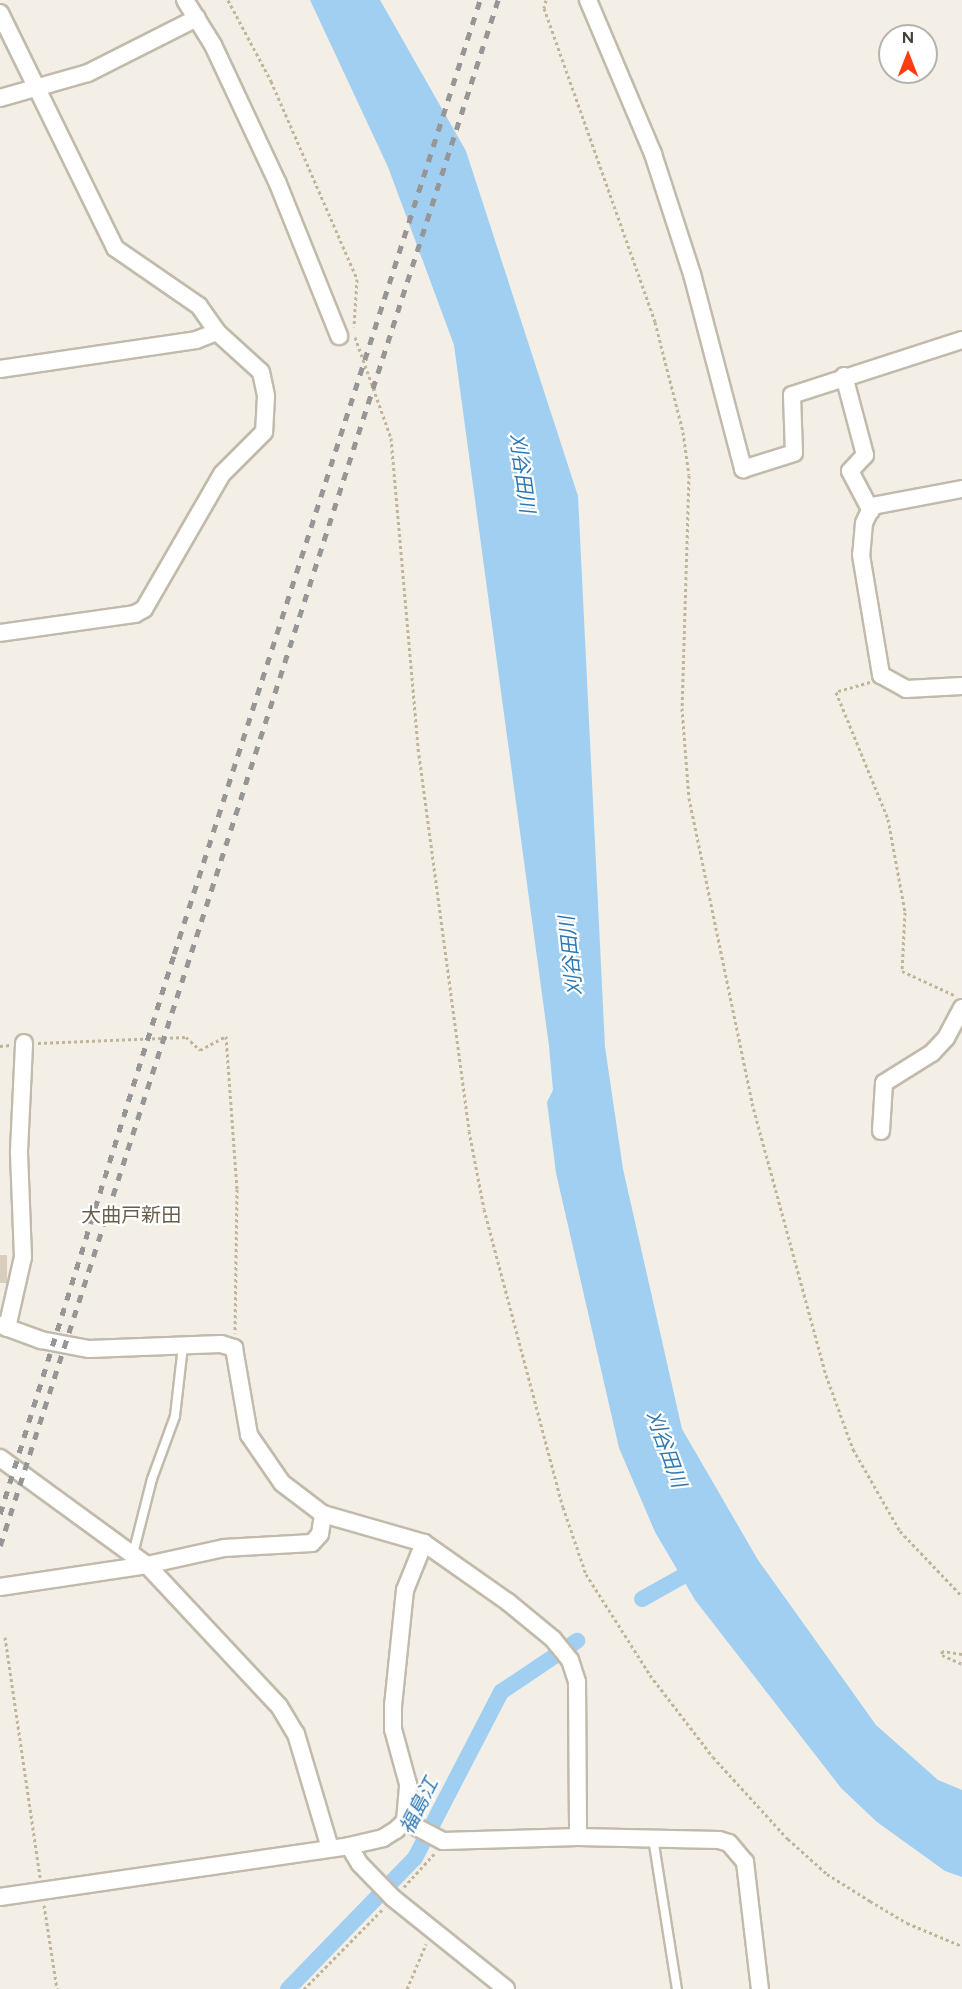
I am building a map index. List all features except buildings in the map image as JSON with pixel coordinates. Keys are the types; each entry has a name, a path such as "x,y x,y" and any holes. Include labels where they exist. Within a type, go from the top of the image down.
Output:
{"street":[{"path":"185,0 197,18 278,184 339,336"},
{"path":"588,0 660,175 692,274 743,469 794,453 792,394 962,340"},
{"path":"0,13 115,248 199,306 217,332 261,372 266,396 264,432 222,474 144,609 135,614 0,633"},
{"path":"0,98 88,74 197,18"},
{"path":"0,369 196,340 217,332"},
{"path":"844,376 865,455 850,471 871,511"},
{"path":"962,489 873,506 864,523 861,555 881,675 906,689 939,691 962,686"},
{"path":"881,1131 884,1083 932,1053 946,1038 962,1007"},
{"path":"24,1043 19,1151 23,1257 3,1326 41,1340 89,1349 221,1344 234,1348 249,1435 282,1483 323,1514 424,1543 469,1572 553,1639 570,1660 577,1682 578,1837"},
{"path":"0,1458 147,1565 291,1723 330,1848"},
{"path":"0,1587 147,1565 224,1548 312,1543 320,1534 323,1514"},
{"path":"411,1825 408,1784 393,1730 393,1706 405,1590 424,1543"},
{"path":"411,1825 440,1840 578,1837 719,1840 740,1852 745,1862 760,1989"},
{"path":"0,1897 348,1846 383,1838 411,1825"},
{"path":"348,1846 376,1882 392,1898 506,1989"}],"lane":[{"path":"133,1555 152,1479 175,1416 183,1346"},
{"path":"653,1838 677,1989"}],"path":[{"path":"228,0 271,81 357,279 355,338 391,438 419,755 469,1131 484,1209 560,1497 586,1574 602,1606 650,1675 713,1757 788,1839 827,1874 870,1901 907,1923 962,1946"},
{"path":"546,0 544,8 655,322 682,432 688,475 682,708 689,798 752,1103 826,1375 853,1449 900,1531 962,1596"},
{"path":"890,678 836,692 888,819 905,912 902,971 957,996 962,1007"},
{"path":"0,1046 24,1043 186,1037 200,1050 226,1036 237,1190 234,1348"},
{"path":"5,1637 57,1989"},
{"path":"962,1654 942,1651 942,1655 962,1664"},
{"path":"304,1989 392,1898 440,1840"},
{"path":"407,1989 432,1929"}],"water":[{"name":"刈谷田川","path":"310,0 380,0 466,151 578,496 605,1047 623,1169 682,1429 758,1560 876,1725 938,1780 962,1790 962,1877 945,1871 877,1822 841,1788 695,1600 655,1532 619,1448 556,1173 547,1102 553,1090 549,1046 454,345 388,167"}],"waterway":[{"name":"福島江","path":"642,1599 701,1566"},
{"name":"福島江","path":"288,1989 415,1858 501,1692 577,1641"}],"railway":[{"path":"0,1514 174,954 480,0"},
{"path":"0,1546 498,0"}],"district":[{"name":"大曲戸新田","path":"131,1215"}]}
